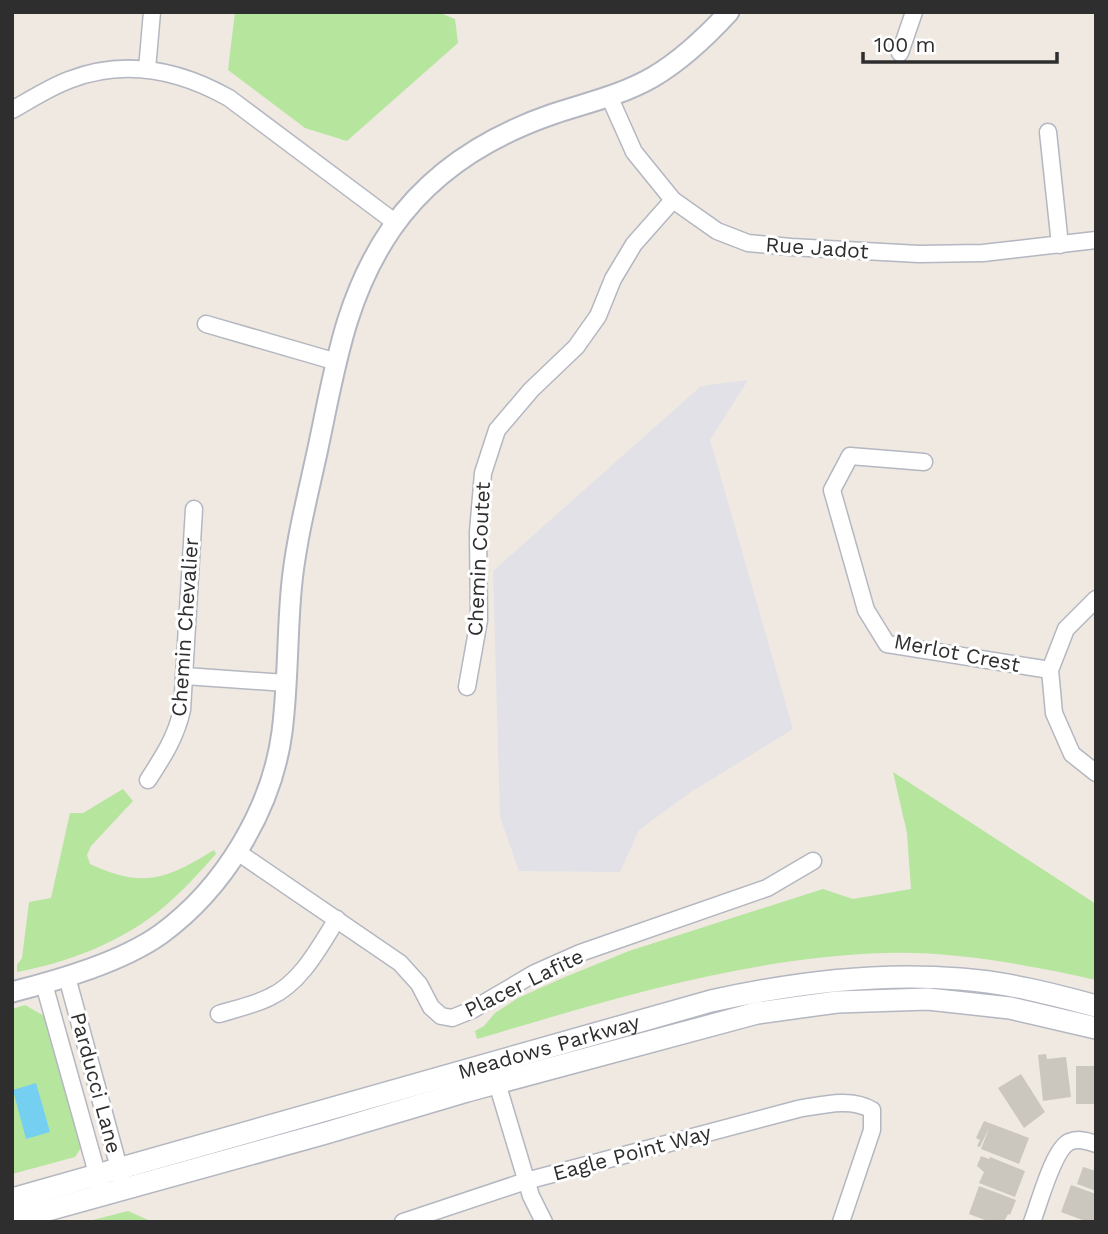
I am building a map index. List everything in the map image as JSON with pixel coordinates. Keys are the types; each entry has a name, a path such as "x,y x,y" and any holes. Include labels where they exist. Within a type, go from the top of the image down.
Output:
{"main road":[{"name":"Meadows Parkway","path":"12,1199 122,1179 494,1073 711,1001 763,990 819,981 873,978 960,979 1044,993 1096,1006"},
{"name":"Meadows Parkway","path":"494,1073 806,1004 928,999 1010,1008 1096,1028"},
{"name":"Meadows Parkway","path":"12,1220 100,1185"}],"street":[{"path":"147,69 152,12"},
{"path":"12,992 67,977 117,957 160,934 199,900 236,851 262,804 274,770 282,733 291,591 298,542 337,362 349,314 363,275 396,223 418,196 463,157 521,125 609,96 651,78 708,36 729,12"},
{"path":"900,53 914,12"},
{"path":"13,107 67,80 90,72 116,68 147,69 178,75 204,84 229,98 396,223"},
{"name":"Rue Jadot","path":"609,96 634,152 673,200 717,231 748,243 919,254 983,253 1096,240"},
{"path":"1048,132 1060,245"},
{"name":"Chemin Coutet","path":"467,687 479,620 478,532 483,473 497,430 531,390 576,347 598,316 613,279 634,244 673,200"},
{"path":"206,324 337,362"},
{"name":"Merlot Crest","path":"924,462 850,456 832,490 866,610 887,644 1049,670"},
{"name":"Chemin Chevalier","path":"148,780 168,750 182,710 194,509"},
{"path":"1096,599 1066,629 1049,670 1054,713 1072,754 1096,773"},
{"path":"185,676 286,683"},
{"name":"Placer Lafite","path":"236,851 400,963 419,984 431,1007 441,1016 452,1018 472,1010 535,973 580,953 767,888 813,861"},
{"path":"219,1014 272,997 293,981 337,919"},
{"name":"Parducci Lane","path":"67,977 122,1179"},
{"name":"Parducci Lane","path":"44,984 100,1185"},
{"path":"494,1073 531,1196 544,1222"},
{"name":"Eagle Point Way","path":"403,1222 526,1181 798,1109 843,1102 864,1105 872,1110 872,1130 841,1222"},
{"path":"1032,1222 1056,1157 1064,1146 1079,1139 1096,1143"}],"shaded area":[{"path":"748,380 710,440 793,729 691,792 639,830 620,872 519,871 500,817 493,571 701,386"}],"green space":[{"path":"235,12 438,12 455,19 458,43 347,141 305,128 228,70"},
{"path":"893,772 1096,904 1096,980 1018,964 938,954 834,956 679,983 477,1039 475,1031 484,1026 495,1013 518,998 629,951 823,889 853,899 911,889 907,833"},
{"path":"123,789 133,801 91,846 87,855 90,864 125,876 154,877 182,868 214,850 216,854 167,904 127,933 73,957 17,972 17,965 22,958 29,902 51,898 70,813 83,813"},
{"path":"25,1005 46,1017 81,1148 75,1157 12,1174 12,1009"},
{"path":"128,1211 153,1222 85,1222"}],"water":[{"path":"36,1083 50,1132 26,1139 13,1090"}],"building":[{"path":"1046,1054 1047,1059 1066,1057 1071,1097 1043,1101 1038,1055"},
{"path":"1076,1066 1096,1066 1096,1104 1076,1104"},
{"path":"1021,1074 1045,1112 1024,1128 998,1088"},
{"path":"984,1121 1029,1138 1019,1164 981,1149 989,1128 980,1147 977,1146 980,1140 976,1138"},
{"path":"981,1156 1025,1171 1015,1197 979,1183 984,1172 977,1166"},
{"path":"1083,1167 1096,1171 1096,1191 1077,1184"},
{"path":"1071,1185 1096,1194 1096,1222 1088,1222 1061,1212"},
{"path":"979,1186 1016,1200 1004,1222 990,1222 969,1214"}]}
